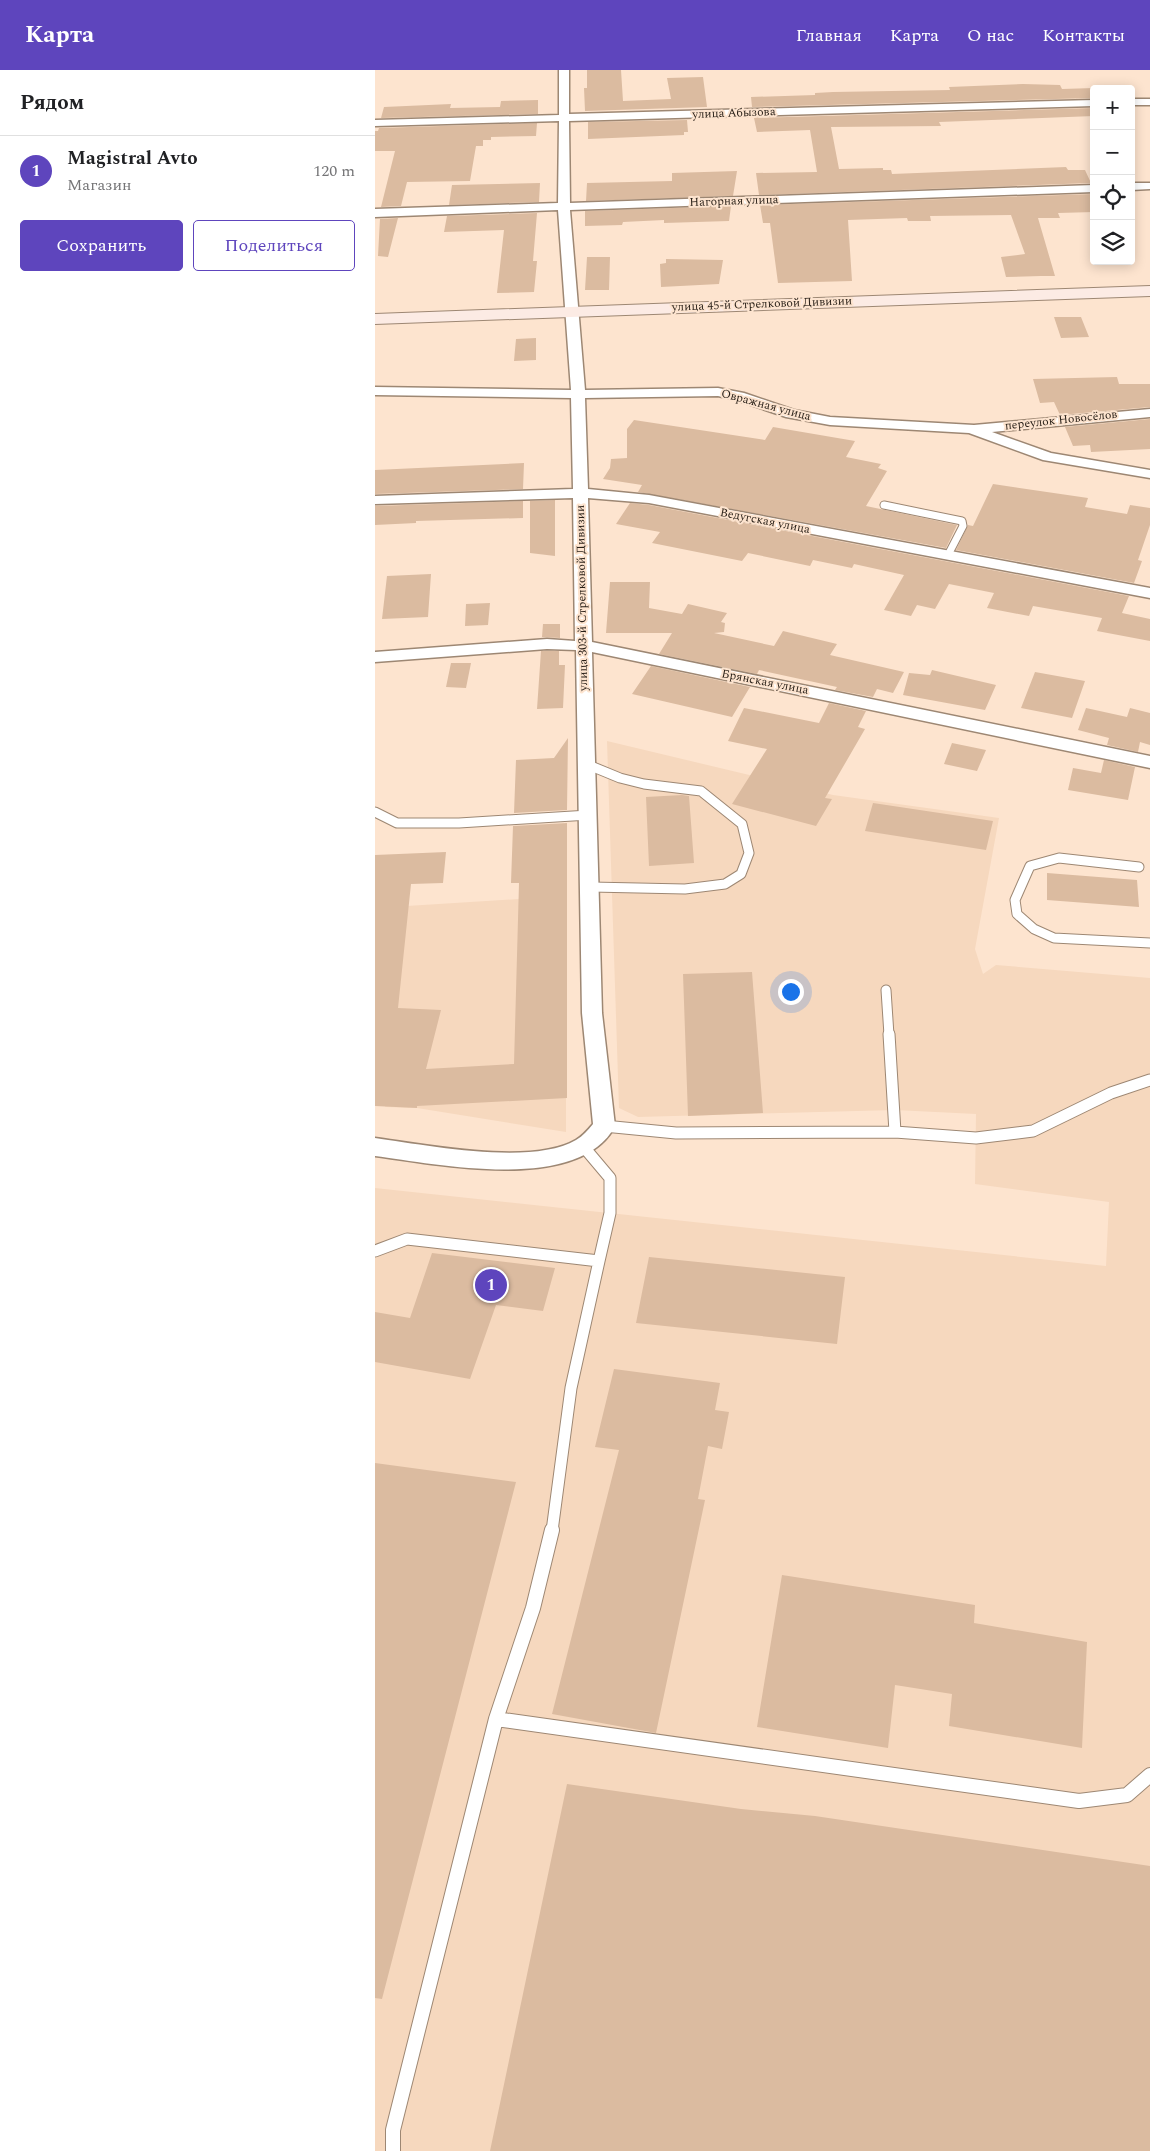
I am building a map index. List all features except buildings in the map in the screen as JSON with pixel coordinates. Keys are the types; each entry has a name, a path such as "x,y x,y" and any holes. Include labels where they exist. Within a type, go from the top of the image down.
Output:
{"main road":[{"name":"улица 45-й Стрелковой Дивизии","path":"375,319 573,310 1150,290"}],"street":[{"name":"улица 303-й Стрелковой Дивизии","path":"564,70 565,207 579,394 579,493 585,646 583,676 589,814 593,1013 604,1126"},
{"path":"1135,102 1150,102"},
{"name":"улица Абызова","path":"375,123 1090,103"},
{"path":"1135,186 1150,186"},
{"name":"Нагорная улица","path":"375,212 1090,188"},
{"name":"Овражная улица","path":"375,391 516,395 718,392 739,396 791,414 830,421 971,430 1048,457 1150,474"},
{"name":"переулок Новосёлов","path":"971,430 1150,413"},
{"name":"Ведугская улица","path":"375,500 579,493 649,499 1150,593"},
{"name":"Брянская улица","path":"375,657 547,644 585,646 1150,762"},
{"path":"375,1147 507,1161 552,1158 583,1146 604,1126"}],"lane":[{"path":"884,505 962,521 963,526 948,555"},
{"path":"587,764 620,778 644,784 701,791 742,824 749,853 741,874 725,884 685,889 591,887"},
{"path":"375,812 397,823 459,824 589,814"},
{"path":"1139,867 1059,858 1030,866 1015,900 1017,914 1034,929 1054,938 1150,943"},
{"path":"887,990 895,1132"},
{"path":"604,1126 676,1133 895,1132 976,1138 1033,1131 1111,1093 1150,1080"},
{"path":"393,2151 393,2130 496,1719 533,1608 555,1517 571,1388 610,1213 610,1178 583,1146"},
{"path":"375,1251 407,1239 599,1261"},
{"path":"496,1719 1079,1801 1127,1795 1150,1775"}],"shaded area":[{"path":"607,741 833,795 999,818 975,949 983,974 996,965 1150,978 1150,2151 375,2151 375,1188 1106,1266 1109,1202 975,1184 976,1114 895,1110 638,1117 619,1108"},
{"path":"566,896 566,1132 417,1108 385,1107 375,908"}],"place":[{"name":"Magistral Avto","path":"491,1285"}]}
